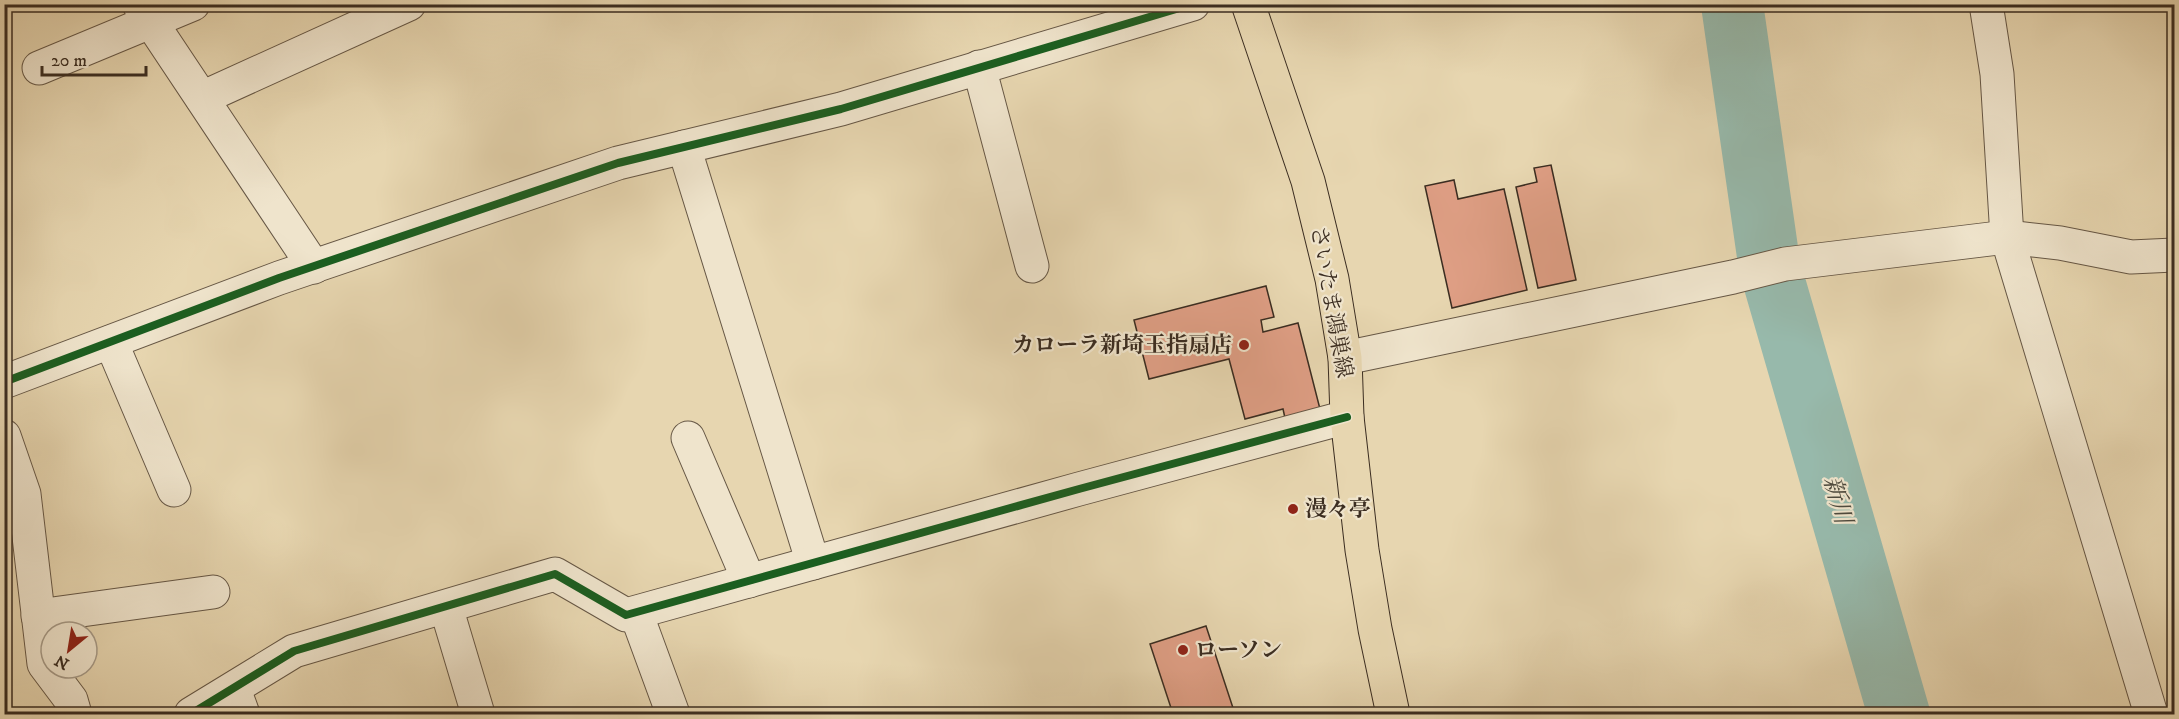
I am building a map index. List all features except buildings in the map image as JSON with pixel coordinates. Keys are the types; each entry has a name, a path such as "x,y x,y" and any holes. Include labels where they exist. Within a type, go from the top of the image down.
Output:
{"main road":[{"name":"さいたま鴻巣線","path":"1248,4 1287,113 1308,181 1332,279 1345,358 1347,417 1362,550 1393,714"}],"street":[{"path":"39,68 145,14 193,4"},
{"path":"202,98 409,4"},
{"path":"4,382 314,267 618,163 841,109 1192,4"},
{"path":"1986,4 1997,74 2007,237 2151,714"},
{"path":"145,14 314,267"},
{"path":"980,67 1032,266"},
{"path":"684,147 813,563"},
{"path":"1345,358 1733,277 1785,264 2007,237 2060,243 2131,257 2175,255"},
{"path":"111,342 174,490"},
{"path":"191,714 239,702 294,651 555,574 626,615 1347,417"},
{"path":"4,436 10,474 24,494 44,664 71,700 75,714"},
{"path":"688,438 749,581"},
{"path":"38,616 213,592"},
{"path":"446,606 478,714"},
{"path":"636,613 673,714"}],"waterway":[{"name":"新川","path":"1732,4 1768,256"},
{"name":"新川","path":"1775,285 1899,714"}],"cycle path":[{"path":"4,382 279,278 618,163 841,109 1193,4"},
{"path":"191,714 294,651 555,574 626,615 1347,417"}],"place":[{"name":"カローラ新埼玉指扇店","path":"1244,345"},
{"name":"漫々亭","path":"1293,509"},
{"name":"ローソン","path":"1183,650"}]}
